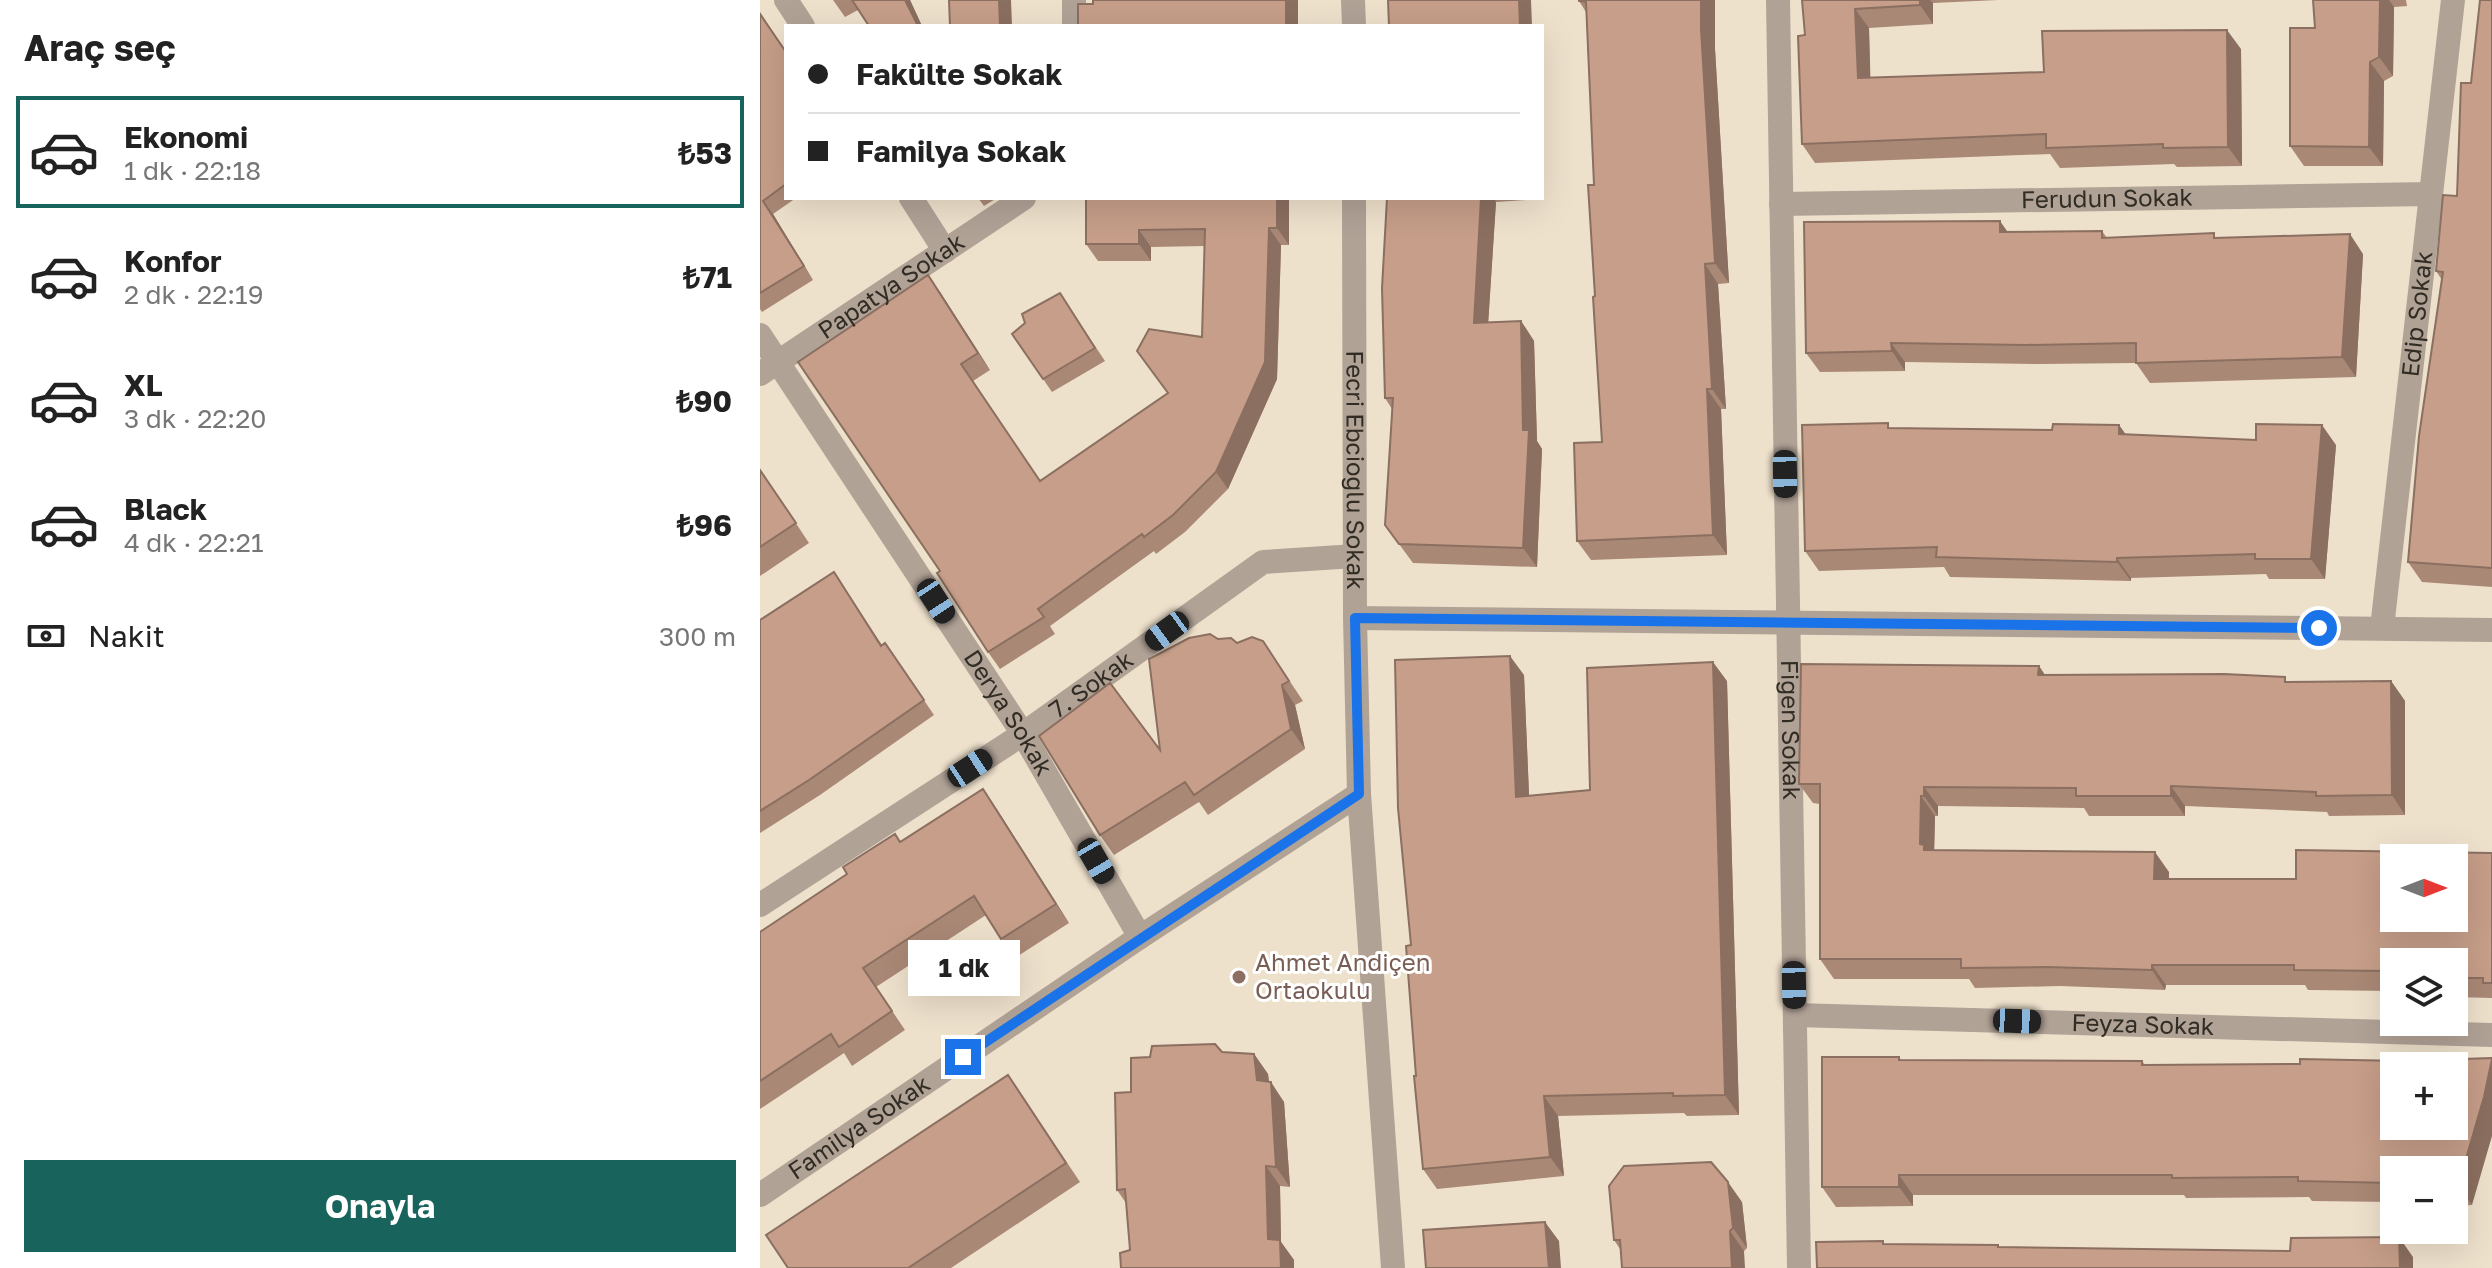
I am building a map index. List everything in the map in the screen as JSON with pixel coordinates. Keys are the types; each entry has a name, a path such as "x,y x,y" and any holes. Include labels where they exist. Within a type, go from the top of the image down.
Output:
{"street":[{"path":"786,0 802,24"},
{"path":"1074,0 1074,24"},
{"path":"1353,0 1354,24"},
{"name":"Figen Sokak","path":"1778,0 1799,1268"},
{"name":"Edip Sokak","path":"2382,628 2453,0"},
{"name":"Ferudun Sokak","path":"1781,204 2431,194"},
{"path":"912,200 945,251"},
{"name":"Papatya Sokak","path":"770,368 1021,200"},
{"name":"Fecri Ebcioğlu Sokak","path":"1354,200 1355,618 1359,794 1393,1268"},
{"name":"Derya Sokak","path":"760,335 770,368 1023,734 1140,937"},
{"name":"7. Sokak","path":"760,905 1023,734 1263,562 1355,556"},
{"path":"1355,618 2492,630"},
{"name":"Familya Sokak","path":"760,1195 1140,937 1359,794"},
{"name":"Feyza Sokak","path":"1795,1015 2492,1035"}],"building":[{"path":"852,0 905,0 917,24 868,24"},
{"path":"949,0 999,0 1000,24 950,24"},
{"path":"1093,0 1286,0 1286,24 1078,24 1078,4 1093,4"},
{"path":"1388,0 1519,0 1520,24 1389,24"},
{"path":"1579,0 1701,0 1715,263 1705,264 1712,389 1707,389 1713,535 1577,541 1574,443 1602,442 1588,185 1594,185 1586,2"},
{"path":"1802,0 1920,0 1920,5 1855,9 1858,78 2044,72 2042,31 2227,30 2228,147 2163,148 2163,144 2046,148 2046,134 1802,144 1798,36 1805,35"},
{"path":"2313,0 2380,0 2379,57 2370,62 2369,147 2290,146 2290,28 2315,28"},
{"path":"2480,0 2492,0 2492,568 2408,562 2419,436 2443,272 2436,271 2443,195 2457,196 2461,83 2471,83"},
{"path":"760,14 784,49 784,185 763,201 804,266 760,293"},
{"path":"1086,200 1277,200 1277,228 1269,228 1265,362 1216,472 1173,515 1038,609 1044,617 988,652 937,573 940,571 798,362 928,275 978,353 961,364 1040,481 1168,393 1137,351 1149,329 1202,337 1205,229 1139,230 1139,244 1086,244"},
{"path":"1387,200 1481,200 1474,323 1521,321 1523,430 1529,430 1523,548 1399,544 1385,525 1393,398 1385,398 1382,288"},
{"path":"2000,221 2000,232 2102,231 2102,238 2214,233 2214,238 2350,234 2342,357 2136,363 2136,343 1891,343 1892,351 1806,353 1804,222"},
{"path":"1060,293 1095,348 1043,379 1012,334 1025,323 1022,314"},
{"path":"1888,423 1888,428 2052,430 2053,424 2119,425 2119,434 2256,440 2256,424 2322,425 2311,559 2255,559 2255,554 2117,558 2117,562 1936,557 1937,547 1805,551 1802,425"},
{"path":"760,470 796,523 760,547"},
{"path":"834,572 881,646 885,643 924,700 760,811 760,620"},
{"path":"1210,634 1218,639 1231,638 1237,643 1252,637 1263,641 1289,681 1282,685 1291,729 1194,795 1185,782 1100,835 1039,736 1110,683 1160,750 1149,659 1189,638"},
{"path":"1510,656 1516,797 1590,790 1587,668 1713,662 1725,1095 1544,1096 1550,1157 1423,1169 1406,946 1411,945 1398,808 1395,660"},
{"path":"1801,664 2039,666 2038,675 2224,674 2285,677 2285,682 2391,681 2392,795 2316,796 2316,792 2171,786 2171,796 2076,796 2076,788 1924,787 1920,844 1924,845 1924,850 2155,852 2154,879 2296,879 2296,850 2380,851 2380,932 2468,932 2468,853 2492,853 2492,983 2483,983 2483,978 2468,978 2468,948 2380,948 2380,971 2294,970 2294,965 2152,965 2152,970 1961,968 1961,959 1820,959 1820,784 1799,784"},
{"path":"983,789 1056,904 1001,939 974,896 863,968 892,1011 839,1047 831,1034 760,1081 760,932 847,874 843,867 895,834 900,842"},
{"path":"1215,1044 1222,1052 1254,1054 1257,1080 1271,1082 1276,1167 1266,1166 1268,1239 1280,1240 1281,1268 1121,1268 1120,1253 1130,1250 1125,1189 1117,1190 1115,1093 1131,1092 1131,1058 1150,1057 1152,1046"},
{"path":"1822,1057 2142,1061 2142,1065 2300,1064 2300,1059 2380,1061 2380,1140 2468,1140 2468,1059 2492,1058 2467,1156 2380,1156 2380,1183 2298,1181 2298,1177 1899,1175 1899,1187 1822,1187"},
{"path":"1008,1075 1066,1163 908,1268 788,1268 766,1235"},
{"path":"1711,1162 1728,1182 1733,1228 1730,1231 1732,1268 1622,1268 1620,1240 1614,1240 1609,1186 1624,1166"},
{"path":"1545,1222 1549,1268 1426,1268 1423,1230"},
{"path":"2380,1237 2380,1244 2399,1244 2400,1268 1817,1268 1816,1242 2290,1251 2291,1238"}],"place":[{"name":"Ahmet Andiçen Ortaokulu","path":"1239,977"}],"route":[{"path":"963,1057 1359,794 1355,618 2319,628"}]}
